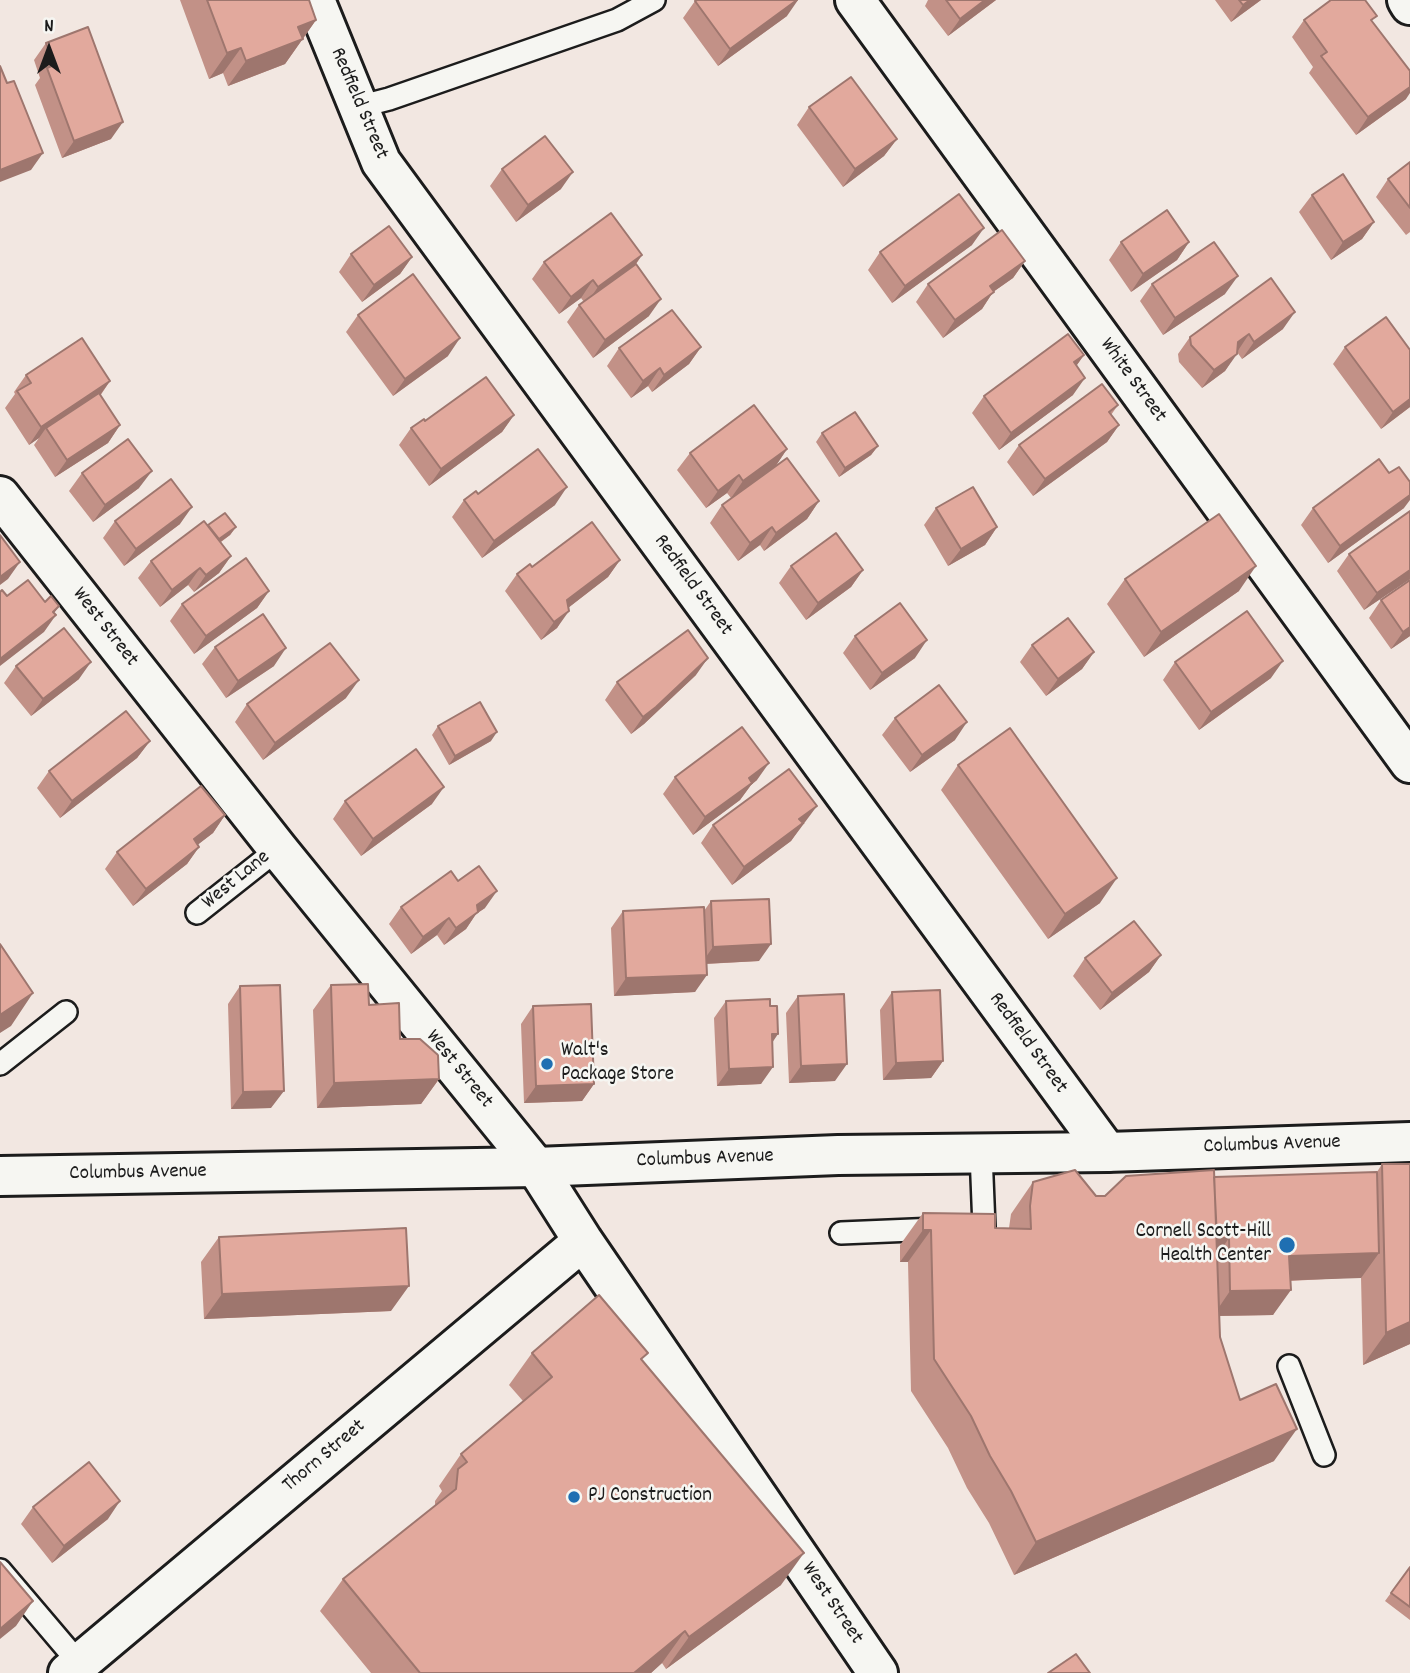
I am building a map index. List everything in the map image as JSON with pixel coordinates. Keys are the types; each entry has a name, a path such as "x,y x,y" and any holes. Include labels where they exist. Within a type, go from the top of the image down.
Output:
{"street":[{"name":"Redfield Street","path":"315,0 381,162 1107,1152"},
{"name":"White Street","path":"855,0 1410,763"},
{"path":"1407,0 1410,5"},
{"name":"West Street","path":"0,496 278,849 536,1167 583,1241 878,1673"},
{"name":"Columbus Avenue","path":"0,1176 536,1167 838,1155 1107,1152 1410,1142"},
{"name":"Thorn Street","path":"73,1668 583,1241"}],"lane":[{"path":"358,107 389,99 618,20 654,0"},
{"name":"West Lane","path":"197,913 278,849"},
{"path":"0,1064 66,1012"},
{"path":"841,1233 984,1227 981,1153"},
{"path":"1289,1366 1324,1455"},
{"path":"0,1570 73,1668"}],"building":[{"path":"207,0 309,0 316,20 298,27 303,39 246,61 241,48 227,53"},
{"path":"797,0 730,49 695,1"},
{"path":"946,0 985,0 960,19"},
{"path":"1331,0 1365,0 1377,16 1371,20 1410,71 1410,87 1368,117 1321,56 1327,52 1304,20"},
{"path":"88,27 123,122 74,141 47,68 54,65 46,43"},
{"path":"0,66 7,83 14,81 43,153 0,170"},
{"path":"851,77 897,139 855,169 809,107"},
{"path":"545,136 573,172 528,205 502,169"},
{"path":"1410,162 1410,208 1388,179"},
{"path":"1343,174 1374,222 1343,242 1312,195"},
{"path":"959,194 984,228 905,286 880,252"},
{"path":"1167,210 1189,242 1143,274 1121,242"},
{"path":"611,213 642,255 598,287 593,280 571,297 544,262"},
{"path":"389,226 412,257 374,285 351,254"},
{"path":"1002,230 1025,261 990,286 994,292 955,320 928,284"},
{"path":"1214,242 1238,276 1175,318 1152,284"},
{"path":"636,264 661,299 605,340 579,305"},
{"path":"413,274 460,338 405,379 358,315"},
{"path":"1271,278 1295,312 1254,342 1249,334 1238,342 1237,354 1214,370 1191,345 1190,337"},
{"path":"672,310 701,347 664,375 660,368 643,381 619,348"},
{"path":"1386,317 1410,350 1410,399 1393,412 1345,347"},
{"path":"1068,334 1084,355 1074,362 1085,378 1011,433 984,396"},
{"path":"82,338 110,381 41,427 17,391 31,383 26,375"},
{"path":"486,377 514,415 441,469 411,428"},
{"path":"1102,384 1118,405 1109,412 1119,425 1045,479 1019,445"},
{"path":"99,393 120,425 67,460 46,428"},
{"path":"754,405 787,449 743,481 739,475 718,491 690,453"},
{"path":"855,412 878,446 845,468 822,433"},
{"path":"128,439 152,471 105,505 82,473"},
{"path":"538,449 567,487 494,541 464,500 476,491 478,494"},
{"path":"787,458 819,501 776,533 772,527 750,543 722,505"},
{"path":"1379,459 1389,473 1399,467 1410,482 1410,495 1340,546 1313,508"},
{"path":"171,479 192,507 136,549 115,521"},
{"path":"973,487 997,527 961,549 936,508"},
{"path":"1410,511 1410,570 1377,593 1349,554"},
{"path":"225,513 236,527 219,539 208,525"},
{"path":"1219,514 1256,566 1161,632 1125,579"},
{"path":"204,521 231,556 206,575 200,568 172,590 151,561"},
{"path":"592,522 620,560 567,600 569,611 554,622 517,574 530,564 532,567"},
{"path":"836,533 863,570 818,603 791,566"},
{"path":"0,535 20,562 0,577"},
{"path":"246,558 269,591 206,636 182,604"},
{"path":"28,580 45,602 51,596 59,606 53,612 56,615 0,659 0,592 2,590 7,596"},
{"path":"1410,580 1410,627 1403,632 1381,600"},
{"path":"900,603 927,640 882,673 855,636"},
{"path":"1247,611 1283,661 1211,712 1175,662"},
{"path":"263,614 286,648 238,681 215,647"},
{"path":"1068,618 1094,652 1058,679 1032,645"},
{"path":"64,628 91,662 43,699 16,666"},
{"path":"688,630 708,658 643,717 617,682"},
{"path":"330,643 359,680 275,743 247,704"},
{"path":"939,685 967,722 922,755 895,718"},
{"path":"480,702 497,732 455,756 438,726"},
{"path":"126,711 150,741 72,801 49,771"},
{"path":"742,727 769,763 749,778 752,783 705,817 675,777"},
{"path":"1010,728 1117,878 1065,914 958,765"},
{"path":"416,749 444,787 373,839 345,801"},
{"path":"789,769 817,806 799,819 803,823 744,867 713,825"},
{"path":"201,786 225,815 194,839 199,847 146,889 117,852"},
{"path":"479,866 497,891 477,905 478,912 456,928 449,918 423,937 401,907 451,871 458,881"},
{"path":"769,899 771,944 713,947 711,901"},
{"path":"704,907 707,975 626,978 623,911"},
{"path":"1134,921 1161,955 1112,993 1085,958"},
{"path":"0,944 33,993 0,1015"},
{"path":"368,984 369,1005 399,1003 400,1039 420,1039 438,1055 439,1079 334,1083 331,985"},
{"path":"280,985 284,1091 243,1092 240,986"},
{"path":"940,990 943,1061 896,1063 892,992"},
{"path":"844,994 847,1064 801,1066 798,996"},
{"path":"770,999 770,1006 777,1006 778,1034 772,1034 773,1067 729,1069 726,1001"},
{"path":"591,1004 594,1084 536,1086 533,1006"},
{"path":"1382,1164 1410,1164 1410,1322 1386,1333"},
{"path":"1075,1170 1096,1196 1105,1196 1126,1176 1214,1170 1220,1337 1240,1400 1276,1384 1297,1429 1036,1542 971,1416 934,1359 931,1230 923,1230 923,1213 995,1214 995,1228 1031,1229 1033,1182"},
{"path":"1377,1172 1379,1253 1289,1256 1291,1290 1230,1291 1229,1238 1217,1238 1214,1177"},
{"path":"406,1228 409,1286 222,1294 219,1237"},
{"name":"PJ Construction","path":"599,1295 648,1353 641,1359 804,1553 689,1637 685,1631 634,1673 420,1673 343,1579 456,1489 458,1469 467,1462 461,1454 552,1377 532,1353"},
{"path":"89,1462 120,1501 64,1546 33,1507"},
{"path":"0,1562 33,1601 0,1629"},
{"path":"1410,1567 1410,1607 1391,1593"},
{"path":"1076,1654 1090,1673 1048,1673"}],"place":[{"name":"Walt's Package Store","path":"547,1064"},
{"name":"Cornell Scott-Hill Health Center","path":"1287,1245"},
{"name":"PJ Construction","path":"574,1497"}]}
